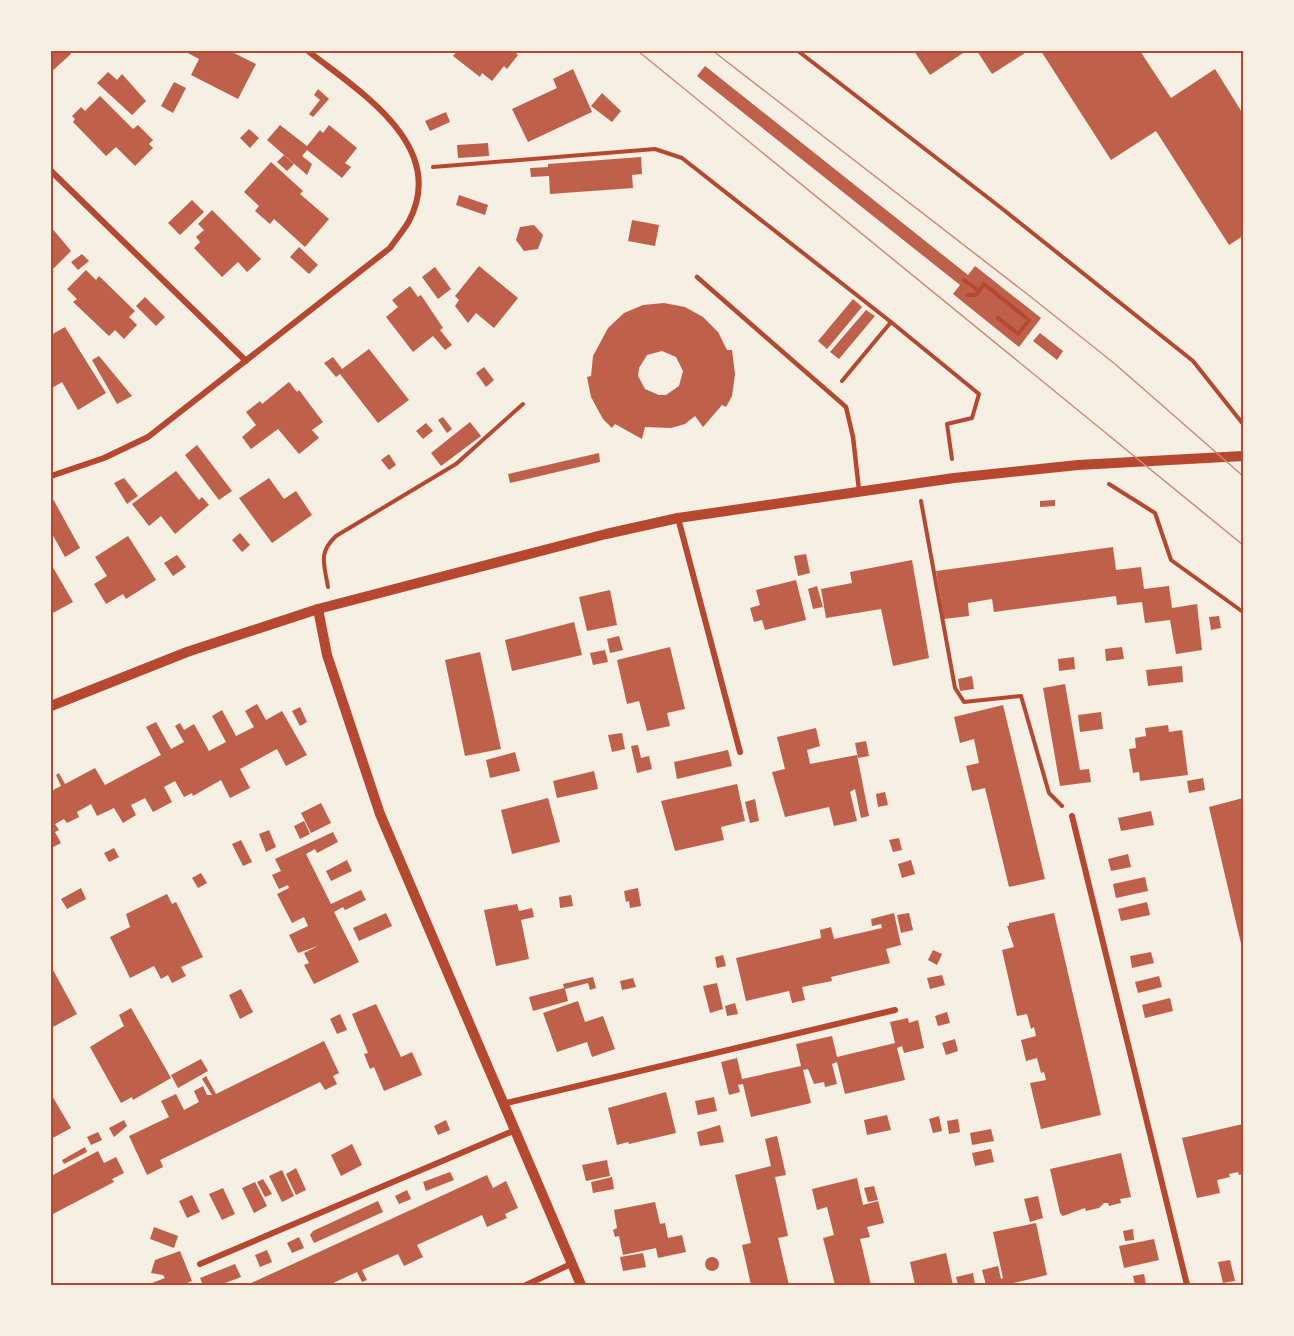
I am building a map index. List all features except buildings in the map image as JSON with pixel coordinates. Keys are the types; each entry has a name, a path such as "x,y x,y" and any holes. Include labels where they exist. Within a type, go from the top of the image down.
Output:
{"street":[{"path":"51,476 104,458 148,437 390,248 410,220 417,195 418,168 407,141 385,112 308,51"},
{"path":"51,171 246,361"},
{"path":"51,706 187,651 331,605 606,534 678,518 954,478 1078,465 1243,456"},
{"path":"678,518 740,752"},
{"path":"318,609 327,655 380,814 513,1131 581,1285"},
{"path":"1072,816 1187,1285"},
{"path":"502,1104 895,1010"},
{"path":"200,1264 513,1131"},
{"path":"526,1285 571,1264"}],"lane":[{"path":"697,277 846,407 853,437 859,492"}],"path":[{"path":"798,51 1000,207 1193,361 1243,424"},
{"path":"418,168 655,148 682,158 935,356 979,394 972,418 947,424 954,478"},
{"path":"964,280 979,291"},
{"path":"968,295 976,295 984,284 1029,320 1018,334 998,318"},
{"path":"831,394 891,322"},
{"path":"331,605 323,555 325,546 336,536 385,504 456,464 523,404"},
{"path":"1078,465 1155,513 1171,560 1243,612"},
{"path":"918,483 955,688 964,702 1021,696 1049,793 1072,816"}],"tram line":[{"path":"638,51 1243,545"},
{"path":"713,51 1115,364 1243,476"}]}
